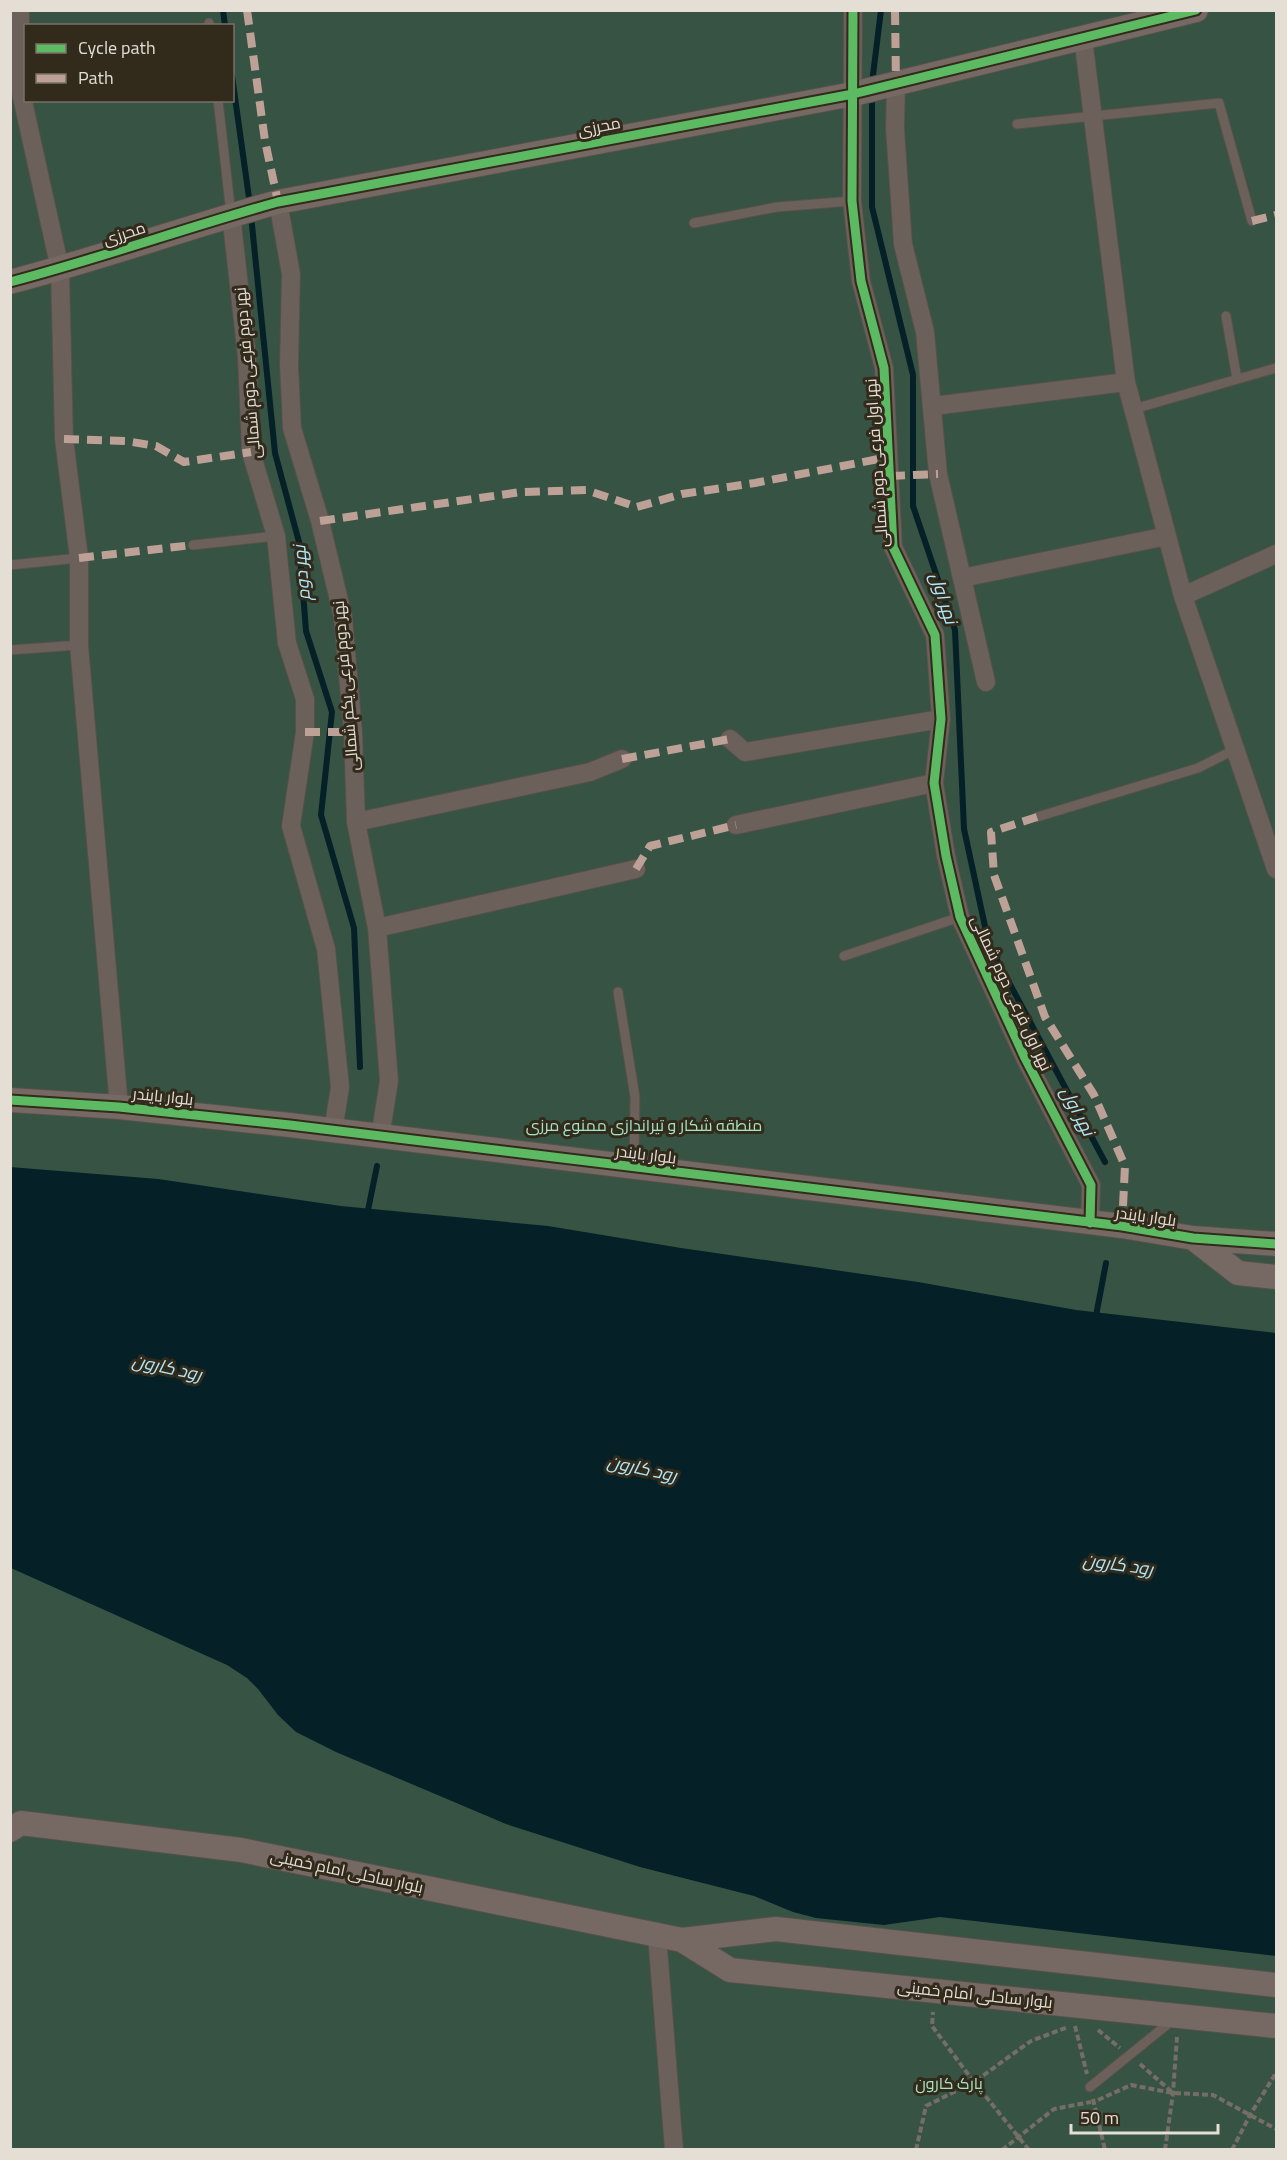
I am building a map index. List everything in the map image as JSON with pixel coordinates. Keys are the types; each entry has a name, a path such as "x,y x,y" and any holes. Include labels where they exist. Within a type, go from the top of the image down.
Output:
{"street":[{"path":"20,10 15,88 60,269 64,439 79,558 79,645 119,1107"},
{"path":"853,10 874,89 894,129 903,244 926,332 939,474 987,682"},
{"name":"محرزی","path":"10,282 60,269 235,213 271,204 874,89 1196,10"},
{"path":"1083,38 1126,382 1183,596 1276,869"},
{"name":"نهر اول فرعی دوم شمالی","path":"874,89 852,201 861,281 884,368 893,547 935,635 941,719 934,783 945,856 960,917 1025,1058 1091,1185 1090,1223"},
{"name":"نهر دوم فرعی یکم شمالی","path":"271,204 291,274 289,365 292,428 320,521 343,617 353,732 356,822 377,928 389,1081 380,1137"},
{"name":"نهر دوم فرعی دوم شمالی","path":"235,213 247,357 251,452 276,536 287,643 305,699 305,732 291,826 326,949 340,1087 333,1131"},
{"path":"933,406 1126,382"},
{"path":"962,578 1167,536"},
{"path":"1183,596 1276,554"},
{"path":"730,739 745,752 941,719"},
{"path":"356,822 590,772 622,759"},
{"path":"736,825 934,783"},
{"path":"377,928 636,869"},
{"name":"بلوار بایندر","path":"10,1100 119,1107 333,1131 1090,1223 1193,1238 1276,1245"},
{"name":"بلوار بایندر","path":"1193,1238 1238,1273 1276,1277"},
{"name":"بلوار ساحلی امام خمینی","path":"10,1830 21,1823 241,1850 682,1940 776,1929 1276,1985"},
{"path":"657,1935 674,2150"},
{"name":"بلوار ساحلی امام خمینی","path":"682,1940 730,1970 1276,2026"}],"lane":[{"path":"218,102 235,213"},
{"path":"1017,124 1219,103 1252,221"},
{"path":"694,224 777,207 852,201"},
{"path":"1226,316 1237,379"},
{"path":"1134,409 1276,368"},
{"path":"193,545 276,536"},
{"path":"10,565 79,558"},
{"path":"10,650 79,645"},
{"path":"1036,817 1198,768 1234,750"},
{"path":"844,956 960,917"},
{"path":"618,992 635,1096 634,1168"},
{"path":"1090,2087 1178,2016"}],"path":[{"path":"934,1990 932,2026 1029,2150"},
{"path":"916,2150 926,2106 974,2082 1031,2041 1075,2025 1069,2004"},
{"path":"1165,2150 1173,2093 1178,2016"},
{"path":"1232,2150 1276,2073"},
{"path":"1002,2150 1054,2109 1094,2102 1131,2085 1173,2093 1213,2095 1276,2129"}],"green space":[{"name":"منطقه شکار و تیراندازی ممنوع مرزی","path":"11,11 1276,11 1276,2149 11,2150"}],"water":[{"name":"رود کارون","path":"10,1167 158,1179 341,1206 548,1226 681,1248 918,1282 1076,1310 1276,1333 1276,1956 940,1917 884,1925 816,1918 793,1912 754,1896 640,1867 506,1824 336,1752 296,1732 278,1715 247,1678 227,1665 11,1568"}],"waterway":[{"name":"نهر دوم","path":"223,10 225,24"},
{"name":"نهر اول","path":"872,83 881,10"},
{"name":"نهر دوم","path":"234,90 250,205"},
{"name":"نهر اول","path":"872,96 872,207 913,375 913,506 955,630 964,829 989,945 1105,1162"},
{"name":"نهر دوم","path":"251,215 275,453 299,542 306,631 332,712 321,815 354,928 360,1067"},
{"path":"367,1215 377,1166"},
{"path":"1095,1321 1106,1263"}],"marked path":[{"path":"247,10 265,141 278,202"},
{"path":"895,10 896,83"},
{"path":"1252,221 1276,215"},
{"path":"64,439 126,441 156,446 184,462 251,452"},
{"path":"320,521 521,492 586,490 637,507 682,494 755,483 889,457"},
{"path":"890,476 938,474"},
{"path":"79,558 193,545"},
{"path":"305,732 353,732"},
{"path":"622,759 730,739"},
{"path":"1037,817 991,832 994,875 1045,1017 1094,1095 1125,1166 1122,1226"},
{"path":"636,869 650,846 736,825"}],"cycle path":[{"path":"853,10 852,201 861,281 884,368 893,547 935,635 941,719 934,783 946,856 960,917 1025,1058 1091,1185 1090,1223"},
{"path":"10,282 278,202 853,94 1196,10"},
{"path":"10,1100 119,1107 290,1125 1122,1226 1193,1238 1276,1244"}],"park label":[{"name":"پارک کارون","path":"949,2083"}]}
